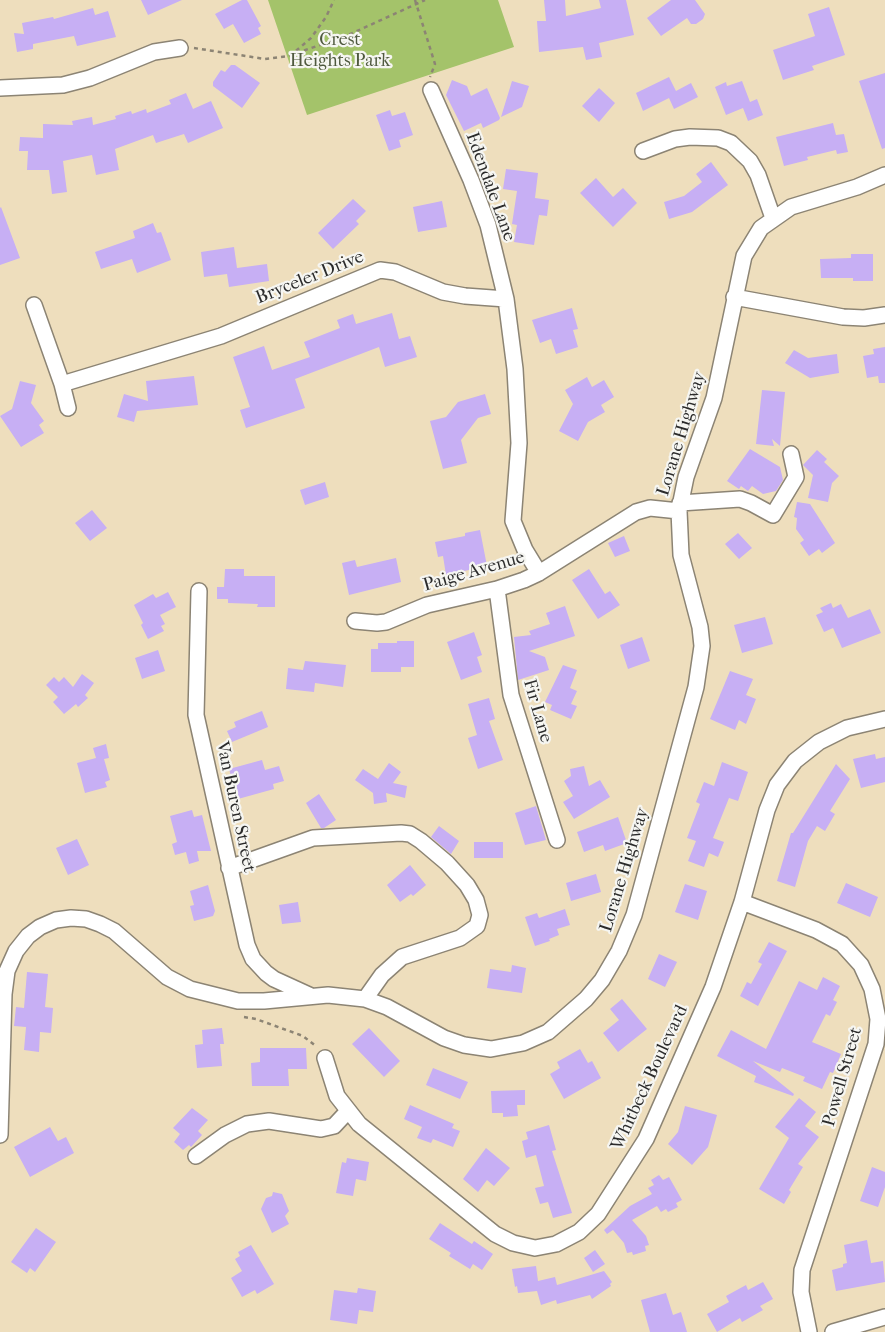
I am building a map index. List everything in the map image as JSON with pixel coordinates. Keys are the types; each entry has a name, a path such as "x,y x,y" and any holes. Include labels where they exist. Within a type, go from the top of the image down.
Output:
{"street":[{"path":"0,88 63,85 90,78 154,52 180,48"},
{"name":"Edendale Lane","path":"431,90 485,216 506,299"},
{"path":"643,151 675,139 690,136 718,138 731,144 750,161 758,175 773,218"},
{"name":"Lorane Highway","path":"0,1135 4,994 7,971 16,951 28,936 40,926 71,918 86,919 114,931 167,977 190,989 227,1000 258,1002 341,994 365,999 387,1007 444,1038 464,1045 491,1050 523,1043 548,1032 586,1000 602,980 619,951 634,915 700,667 702,646 700,627 681,555 680,507 686,477 714,398 724,361 734,297 744,256 751,242 773,218 791,207 856,187 885,175"},
{"name":"Bryceler Drive","path":"62,384 221,336 380,270 395,272 443,292 465,296 506,299"},
{"path":"734,297 843,317 885,316"},
{"path":"506,299 515,369 519,443 512,521 525,550 539,573"},
{"path":"34,305 62,384 68,408"},
{"name":"Paige Avenue","path":"355,621 377,624 386,622 427,605 497,589 539,573 636,512 650,508 680,507 740,499 751,502 773,515 796,477 790,454"},
{"name":"Fir Lane","path":"497,589 511,695 557,840"},
{"name":"Van Buren Street","path":"199,591 196,715 247,945 253,959 274,979 310,996"},
{"name":"Whitbeck Boulevard","path":"325,1058 337,1096 359,1124 504,1239 535,1248 545,1247 568,1239 579,1232 598,1214 646,1139 713,987 742,902 767,810 777,784 795,761 819,742 847,728 885,718"},
{"path":"229,868 313,838 401,833 410,834 447,863 467,885 478,907 479,921 473,930 460,938 402,957 382,975 365,999"},
{"name":"Powell Street","path":"742,902 816,930 842,944 861,965 872,989 878,1019 876,1044 802,1270 801,1292 809,1332"},
{"path":"196,1156 225,1135 247,1124 269,1122 321,1129 334,1126 348,1111"},
{"path":"833,1332 885,1317"}],"path":[{"path":"288,56 310,38 326,17 334,0"},
{"path":"414,0 435,64 428,83 431,90"},
{"path":"180,48 203,48 265,59 288,56 346,36 425,0"},
{"path":"227,1000 233,1014 256,1019 303,1036 319,1049 325,1058"}],"green space":[{"name":"Crest Heights Park","path":"268,0 498,0 514,47 307,115"}],"building":[{"path":"141,0 182,0 148,15"},
{"path":"242,0 247,0 261,26 258,28 261,34 244,43 233,24 224,29 215,14"},
{"path":"544,0 565,0 566,16 601,8 599,0 626,0 634,35 599,43 602,57 586,60 583,47 539,52 537,21 546,21"},
{"path":"671,0 695,0 705,14 703,19 696,24 691,24 687,18 661,36 647,18"},
{"path":"829,7 845,55 812,66 814,70 783,80 773,50 815,36 808,14"},
{"path":"93,8 95,15 108,11 116,37 77,46 74,36 33,44 33,49 17,52 14,33 24,34 22,23 53,17 54,19"},
{"path":"231,65 235,65 260,83 242,108 213,86 213,82 221,70 225,72"},
{"path":"885,73 885,148 882,149 859,81"},
{"path":"669,77 676,91 691,83 698,97 674,109 669,98 643,111 636,93"},
{"path":"452,80 467,86 471,96 487,88 500,118 499,120 483,128 481,123 464,131 446,95"},
{"path":"512,81 529,86 522,107 501,117"},
{"path":"742,81 750,102 757,99 763,115 748,121 743,108 726,115 715,87 726,82 727,86"},
{"path":"599,88 615,103 599,122 582,106"},
{"path":"186,93 193,109 211,101 223,128 188,143 184,134 156,143 153,135 115,149 119,170 96,175 92,155 63,161 67,192 52,194 49,170 27,170 28,151 19,151 20,137 43,138 43,124 73,125 72,121 92,117 93,125 116,119 115,116 131,111 132,114 146,109 147,113 171,104 169,100"},
{"path":"390,110 392,116 405,112 413,135 399,140 401,147 389,151 376,115"},
{"path":"833,123 836,135 844,134 848,152 837,154 836,150 807,157 808,160 784,166 776,137"},
{"path":"711,162 728,185 692,212 669,219 664,202 684,196 702,182 696,174"},
{"path":"506,169 538,173 535,198 549,200 547,216 539,215 534,245 514,242 517,225 512,224 517,191 503,189"},
{"path":"596,178 613,197 623,188 637,203 613,227 580,193"},
{"path":"353,199 366,211 356,221 359,224 333,249 318,233"},
{"path":"442,201 447,227 418,232 413,207"},
{"path":"0,208 20,258 0,265"},
{"path":"153,223 157,233 161,232 171,260 137,273 132,259 101,269 95,252 135,238 133,231"},
{"path":"234,247 237,268 267,264 269,281 229,287 227,274 204,277 201,252"},
{"path":"851,254 873,254 873,281 853,281 853,278 821,278 820,259 851,258"},
{"path":"572,308 578,329 573,330 578,347 556,354 551,339 540,343 532,320"},
{"path":"392,313 399,339 410,336 417,357 385,367 379,347 295,379 305,408 246,428 240,410 250,407 233,357 264,346 272,370 310,357 304,342 340,328 337,320 353,314 356,324"},
{"path":"885,347 885,383 879,383 878,376 867,378 863,356 874,354 873,349"},
{"path":"794,350 808,358 837,354 839,373 810,378 785,363"},
{"path":"194,376 198,405 137,411 134,422 117,417 124,394 148,401 146,381"},
{"path":"587,377 592,387 604,380 614,397 601,405 605,412 588,422 578,441 559,431 573,404 565,390"},
{"path":"20,381 36,385 31,403 44,421 39,425 44,433 21,447 0,416 12,409"},
{"path":"762,390 785,392 780,446 772,439 774,446 756,444"},
{"path":"485,394 491,414 478,418 461,440 467,463 443,469 430,421 446,417 458,402"},
{"path":"750,449 780,467 783,480 776,491 763,494 752,486 748,491 741,486 739,489 727,481"},
{"path":"817,450 827,459 824,462 839,476 832,483 828,502 808,498 813,475 803,465"},
{"path":"325,482 329,497 305,505 300,490"},
{"path":"797,502 810,504 835,543 822,553 819,549 809,556 800,543 804,540 796,529 797,518 794,517"},
{"path":"92,510 107,528 90,541 75,523"},
{"path":"480,530 487,566 446,575 443,556 438,557 435,542 465,536 465,533"},
{"path":"738,533 752,548 739,559 725,544"},
{"path":"624,536 630,551 615,557 608,543"},
{"path":"396,558 401,582 349,595 342,563 355,560 357,567"},
{"path":"225,569 244,569 244,576 275,576 275,607 257,607 258,604 228,603 228,599 217,599 217,587 224,587"},
{"path":"589,569 605,594 610,591 620,605 598,619 572,580"},
{"path":"168,592 176,607 160,615 165,624 161,626 164,631 148,639 134,605 153,594 156,598"},
{"path":"831,603 833,608 841,604 848,618 870,609 881,633 842,648 833,628 824,632 816,615 823,612 820,608"},
{"path":"565,606 575,636 529,651 545,657 549,670 518,680 514,637 531,635 529,631 550,624 546,613"},
{"path":"765,617 773,644 742,653 734,625"},
{"path":"474,632 482,655 477,657 482,672 461,680 447,642"},
{"path":"642,637 650,661 628,669 620,645"},
{"path":"397,641 414,641 414,667 401,667 401,672 371,672 371,649 378,649 378,643 397,643"},
{"path":"158,650 165,671 142,679 135,658"},
{"path":"305,661 346,665 343,687 315,683 314,692 286,689 288,668 303,670"},
{"path":"563,665 577,670 570,688 577,691 571,704 577,706 571,719 550,710 552,705 545,702"},
{"path":"730,671 753,679 746,695 756,699 746,724 739,720 735,730 710,719"},
{"path":"82,674 94,683 85,695 88,698 78,707 76,704 64,714 53,702 58,697 46,685 54,677 59,682 64,677 73,687"},
{"path":"489,698 495,719 489,721 503,760 478,769 468,738 477,735 468,704"},
{"path":"262,711 268,727 232,742 227,731 236,727 234,722"},
{"path":"106,744 109,758 104,759 110,780 105,782 107,787 85,793 77,763 96,758 93,748"},
{"path":"875,754 876,759 885,757 885,782 861,788 853,759"},
{"path":"262,760 265,770 279,766 284,781 273,784 274,789 238,799 229,769"},
{"path":"722,762 748,772 738,801 729,798 713,838 724,842 718,857 709,853 704,867 688,861 696,841 687,838 700,804 696,802 704,782 714,786"},
{"path":"389,763 401,772 393,783 407,786 405,798 386,793 387,802 374,804 373,793 355,780 363,769 378,779"},
{"path":"836,764 850,779 830,811 835,814 825,831 817,826 808,841 795,887 777,881 791,833 793,833"},
{"path":"584,766 589,786 600,780 610,797 574,819 563,802 573,796 564,781 571,776 570,769"},
{"path":"319,794 336,820 324,828 321,828 306,803"},
{"path":"536,806 546,840 525,845 515,813"},
{"path":"192,810 194,817 202,815 211,851 197,851 199,861 189,864 186,852 175,855 172,844 177,842 170,816"},
{"path":"618,817 627,843 605,851 603,845 584,852 577,832"},
{"path":"439,826 459,841 451,854 431,837"},
{"path":"77,839 89,865 68,875 56,848"},
{"path":"474,842 503,842 503,858 474,858"},
{"path":"410,865 426,885 413,896 411,894 400,902 387,885"},
{"path":"596,874 601,892 571,901 566,883"},
{"path":"846,883 878,897 870,917 837,903"},
{"path":"685,884 707,891 698,920 675,912"},
{"path":"208,885 215,911 213,916 194,921 190,906 194,905 190,891"},
{"path":"298,902 301,922 282,924 279,905"},
{"path":"565,909 570,925 557,929 559,935 549,939 550,941 535,946 525,917 537,913 539,918"},
{"path":"769,942 787,951 758,1006 740,996 747,982 751,984 762,964 758,962"},
{"path":"659,954 677,962 665,987 648,979"},
{"path":"512,965 526,968 522,993 487,988 490,969 511,972"},
{"path":"27,972 48,974 45,1007 53,1008 51,1033 40,1032 39,1052 24,1050 26,1027 14,1026 16,1007 24,1008"},
{"path":"823,977 840,986 833,1000 837,1002 830,1016 826,1014 812,1042 841,1054 833,1073 830,1072 822,1089 803,1081 805,1077 782,1068 780,1072 753,1061 794,1094 793,1096 754,1082 756,1076 717,1056 731,1030 766,1049 799,981 817,990"},
{"path":"622,999 647,1029 618,1052 603,1033 619,1020 610,1009"},
{"path":"222,1028 224,1044 220,1044 222,1066 197,1068 195,1045 203,1044 202,1030"},
{"path":"369,1028 400,1061 384,1077 352,1044"},
{"path":"260,1048 306,1048 307,1069 288,1069 289,1086 252,1086 251,1063 260,1062"},
{"path":"580,1049 588,1063 592,1061 601,1078 564,1099 550,1074 560,1068 557,1062"},
{"path":"433,1068 468,1082 460,1099 426,1085"},
{"path":"525,1090 525,1105 517,1105 518,1116 503,1117 503,1113 492,1113 491,1091"},
{"path":"799,1098 816,1112 805,1126 819,1137 798,1164 803,1167 789,1190 791,1192 784,1204 759,1189 789,1138 775,1127"},
{"path":"410,1105 454,1124 452,1128 460,1131 453,1147 433,1139 431,1143 417,1138 422,1127 404,1119"},
{"path":"685,1106 717,1115 708,1147 692,1165 668,1144 678,1132"},
{"path":"192,1108 208,1120 198,1131 202,1135 191,1147 189,1145 183,1150 174,1142 180,1134 173,1128"},
{"path":"549,1125 556,1150 552,1151 572,1213 553,1218 548,1202 540,1204 535,1188 544,1186 536,1155 526,1158 522,1141 528,1139 526,1132"},
{"path":"50,1127 58,1141 66,1137 74,1153 30,1177 14,1147"},
{"path":"486,1148 510,1168 494,1186 487,1180 478,1192 463,1179"},
{"path":"347,1158 369,1162 366,1181 356,1179 353,1196 336,1193 342,1162 346,1163"},
{"path":"872,1167 885,1172 885,1187 878,1207 860,1201"},
{"path":"659,1175 663,1180 669,1177 682,1200 676,1203 678,1207 668,1212 666,1209 661,1212 657,1206 632,1220 646,1236 649,1245 645,1246 646,1251 633,1255 632,1252 627,1253 624,1243 613,1230 607,1234 604,1230 630,1206 652,1194 648,1188 654,1185 651,1180"},
{"path":"273,1192 282,1194 289,1211 285,1216 289,1224 272,1233 261,1209 266,1198 272,1196"},
{"path":"440,1223 472,1244 474,1241 493,1254 482,1270 473,1264 470,1269 449,1256 451,1253 429,1239"},
{"path":"36,1228 56,1242 35,1272 30,1268 27,1273 11,1262"},
{"path":"867,1240 871,1263 883,1261 885,1282 836,1291 832,1270 843,1267 843,1264 847,1263 844,1245"},
{"path":"251,1245 274,1284 257,1294 255,1290 242,1297 231,1278 242,1271 235,1259 240,1256 238,1252"},
{"path":"595,1250 605,1264 593,1272 584,1258"},
{"path":"536,1266 538,1281 555,1277 557,1285 604,1271 612,1282 611,1286 592,1299 590,1295 557,1304 556,1300 541,1305 537,1291 518,1293 512,1269"},
{"path":"763,1282 773,1299 760,1306 763,1310 742,1322 740,1318 717,1332 707,1314 729,1302 726,1296 746,1285 748,1290"},
{"path":"358,1288 376,1291 373,1312 359,1310 357,1324 330,1320 334,1290 357,1293"},
{"path":"666,1293 673,1315 681,1312 687,1332 650,1332 641,1300"}]}
